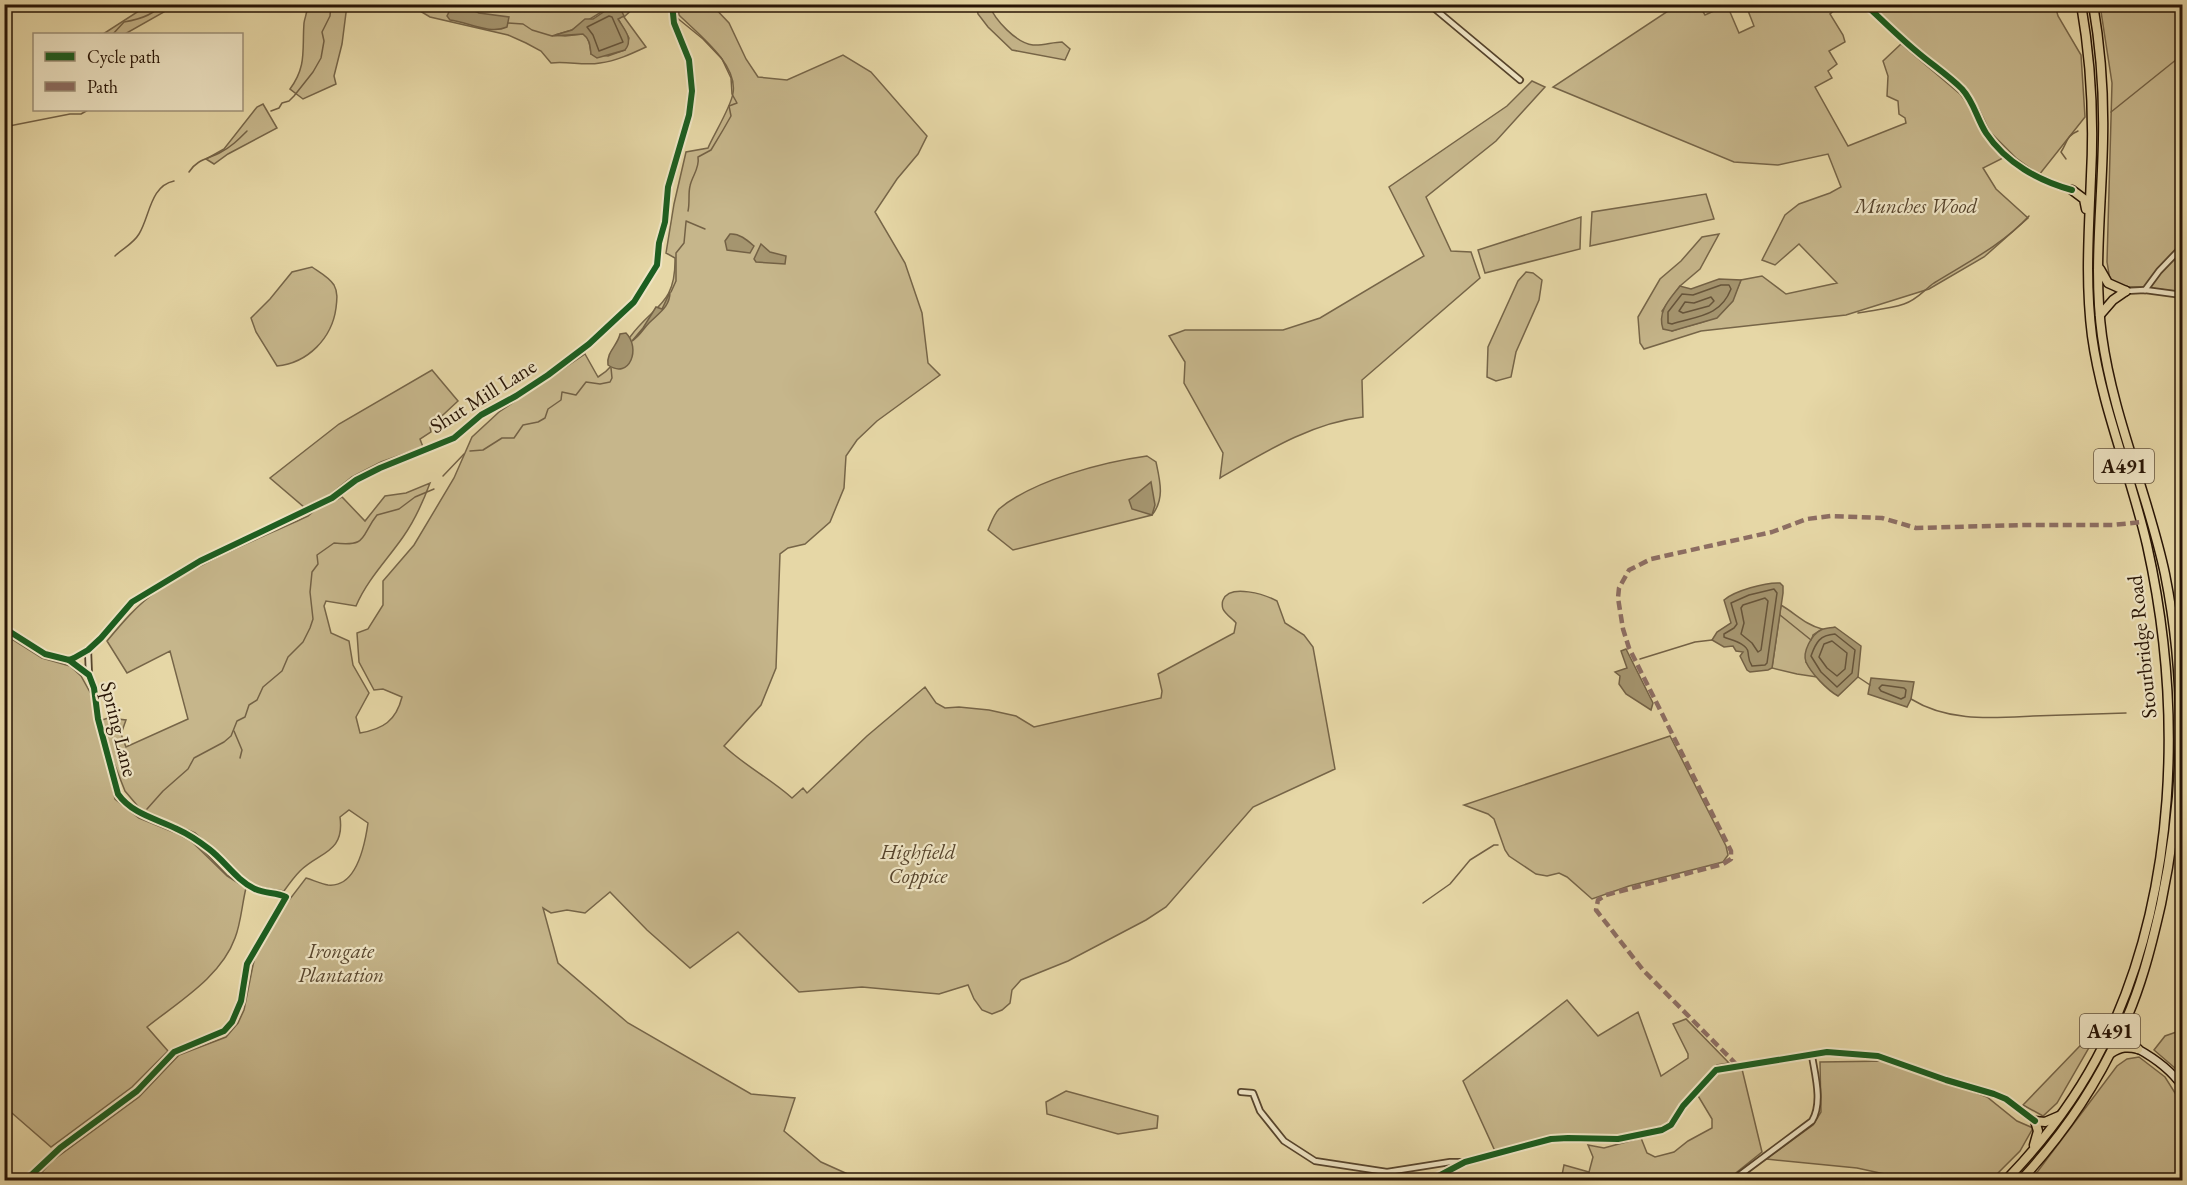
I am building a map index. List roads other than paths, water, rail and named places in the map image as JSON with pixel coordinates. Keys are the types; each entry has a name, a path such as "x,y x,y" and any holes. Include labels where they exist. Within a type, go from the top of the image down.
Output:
{"highway":[{"name":"Stourbridge Road","path":"2006,1180 2033,1151 2061,1115 2102,1047 2117,1014 2139,951 2156,879 2163,831 2169,742 2163,640 2147,546 2107,410 2092,337 2087,283 2091,176 2090,72 2081,4"},
{"name":"Stourbridge Road","path":"2021,1180 2077,1111 2110,1053 2128,1016 2142,979 2168,867 2176,812 2181,746 2180,695 2173,623 2164,572 2143,488 2108,370 2100,316 2098,263 2103,75 2094,4"},
{"path":"2088,218 2084,199 2072,189 2086,182 2091,176"},
{"path":"2098,263 2108,284 2126,291"},
{"path":"2100,316 2113,300 2126,291"},
{"path":"2128,1016 2128,1040 2138,1049"},
{"path":"2110,1053 2126,1047 2138,1049"},
{"path":"2033,1151 2038,1131 2035,1121 2045,1122 2061,1115"}],"street":[{"name":"Shut Mill Lane","path":"71,659 88,650 132,602 200,561 332,498 356,480 380,468 454,438 481,415 516,396 556,369 589,344 634,302 657,265 659,243 665,222 668,187 689,115 692,91 689,60 674,23 672,4"},
{"path":"1429,4 1520,80"},
{"path":"1865,4 1914,50 1963,90 1976,109 1986,133 2012,160 2035,177 2072,189"},
{"path":"2145,290 2182,247"},
{"path":"2126,291 2145,290 2182,295"},
{"name":"Spring Lane","path":"4,628 45,654 71,659 89,675"},
{"name":"Spring Lane","path":"26,1180 60,1148 137,1091 174,1052 224,1031 232,1022 241,1001 247,964 286,897 266,894 253,888 232,872 210,850 180,830 140,813 124,803 118,794 98,719 94,688 89,675 88,650"},
{"path":"2138,1049 2162,1064 2182,1086"},
{"path":"1431,1180 1465,1162 1551,1139 1618,1139 1662,1130 1671,1125 1683,1107 1716,1070 1827,1052 1878,1056 1994,1094 2006,1099 2035,1121"},
{"path":"1733,1180 1812,1121 1816,1114 1817,1095 1812,1056"},
{"path":"1241,1092 1253,1093 1260,1111 1284,1141 1315,1161 1387,1172 1449,1162 1465,1162"}],"water":[{"path":"462,5 479,13 509,17 507,27 493,30 450,20 447,16 450,10 461,10 462,8 449,6"},
{"path":"614,5 619,6 624,16 618,19 629,42 625,50 597,58 591,54 588,40 583,34 552,36 572,30 585,19 593,19"},
{"path":"730,234 746,239 754,246 750,253 727,250 725,241"},
{"path":"761,244 770,252 786,256 785,264 756,262 754,259"},
{"path":"1719,279 1741,280 1733,301 1717,318 1672,331 1663,329 1663,311 1680,286 1691,289"},
{"path":"670,292 668,302 663,309 632,341 656,307 662,309"},
{"path":"626,333 633,346 633,354 627,365 616,369 608,365 610,352 620,334"},
{"path":"1151,482 1155,505 1152,515 1132,509 1129,500"},
{"path":"1780,583 1783,586 1783,593 1772,668 1750,672 1740,656 1743,652 1736,651 1733,646 1724,647 1712,640 1717,632 1731,623 1724,600 1750,588"},
{"path":"1835,627 1861,646 1858,677 1838,696 1815,676 1805,658 1805,653 1814,635 1823,629"},
{"path":"1626,649 1653,703 1651,710 1626,694 1619,684 1620,676 1615,672 1627,668 1621,651"},
{"path":"1871,678 1914,682 1907,707 1868,694"}],"waterway":[{"path":"114,33 124,22 139,19 161,4"},
{"path":"271,111 279,108 282,103 294,96 321,58 324,41 322,32 330,16 331,4"},
{"path":"445,4 450,7"},
{"path":"621,11 634,4"},
{"path":"674,13 678,10 676,4"},
{"path":"676,17 703,39 722,59 731,78 732,94 737,103 729,106 731,116 711,150 698,157 698,165 689,189 688,211"},
{"path":"508,23 523,24 532,30 552,36"},
{"path":"2111,112 2182,55"},
{"path":"4,127 70,114 81,114 86,111"},
{"path":"189,172 199,162 228,148 247,131"},
{"path":"2066,159 2061,152 2069,137 2078,131"},
{"path":"115,256 139,234 155,195 166,184 174,181"},
{"path":"1858,313 1893,307 1913,300 1934,283 1996,244 2029,216"},
{"path":"686,221 705,229"},
{"path":"671,292 676,281 676,253 684,243 686,222"},
{"path":"470,451 483,450 502,438 514,438 523,425 545,418 548,409 561,400 562,392 576,395 586,382 600,384 610,382 611,368"},
{"path":"443,476 464,454"},
{"path":"147,809 188,769 194,758 231,736 237,721 245,717 249,705 257,700 263,687 282,671 288,657 303,642 313,619 310,592 312,572 318,564 317,555 334,543 345,544 359,541 377,515 399,509 415,497 434,489"},
{"path":"1780,615 1811,640"},
{"path":"1640,659 1695,642 1712,640"},
{"path":"1858,677 1870,685"},
{"path":"1911,699 1940,712 1970,717 2126,713"},
{"path":"234,731 242,750 240,758"},
{"path":"178,834 198,845 227,875 245,887"},
{"path":"1423,903 1450,884 1470,860 1494,845 1498,845"}],"park label":[{"name":"Munches Wood","path":"1916,206"},
{"name":"Highfield Coppice","path":"918,864"},
{"name":"Irongate Plantation","path":"341,963"}]}
